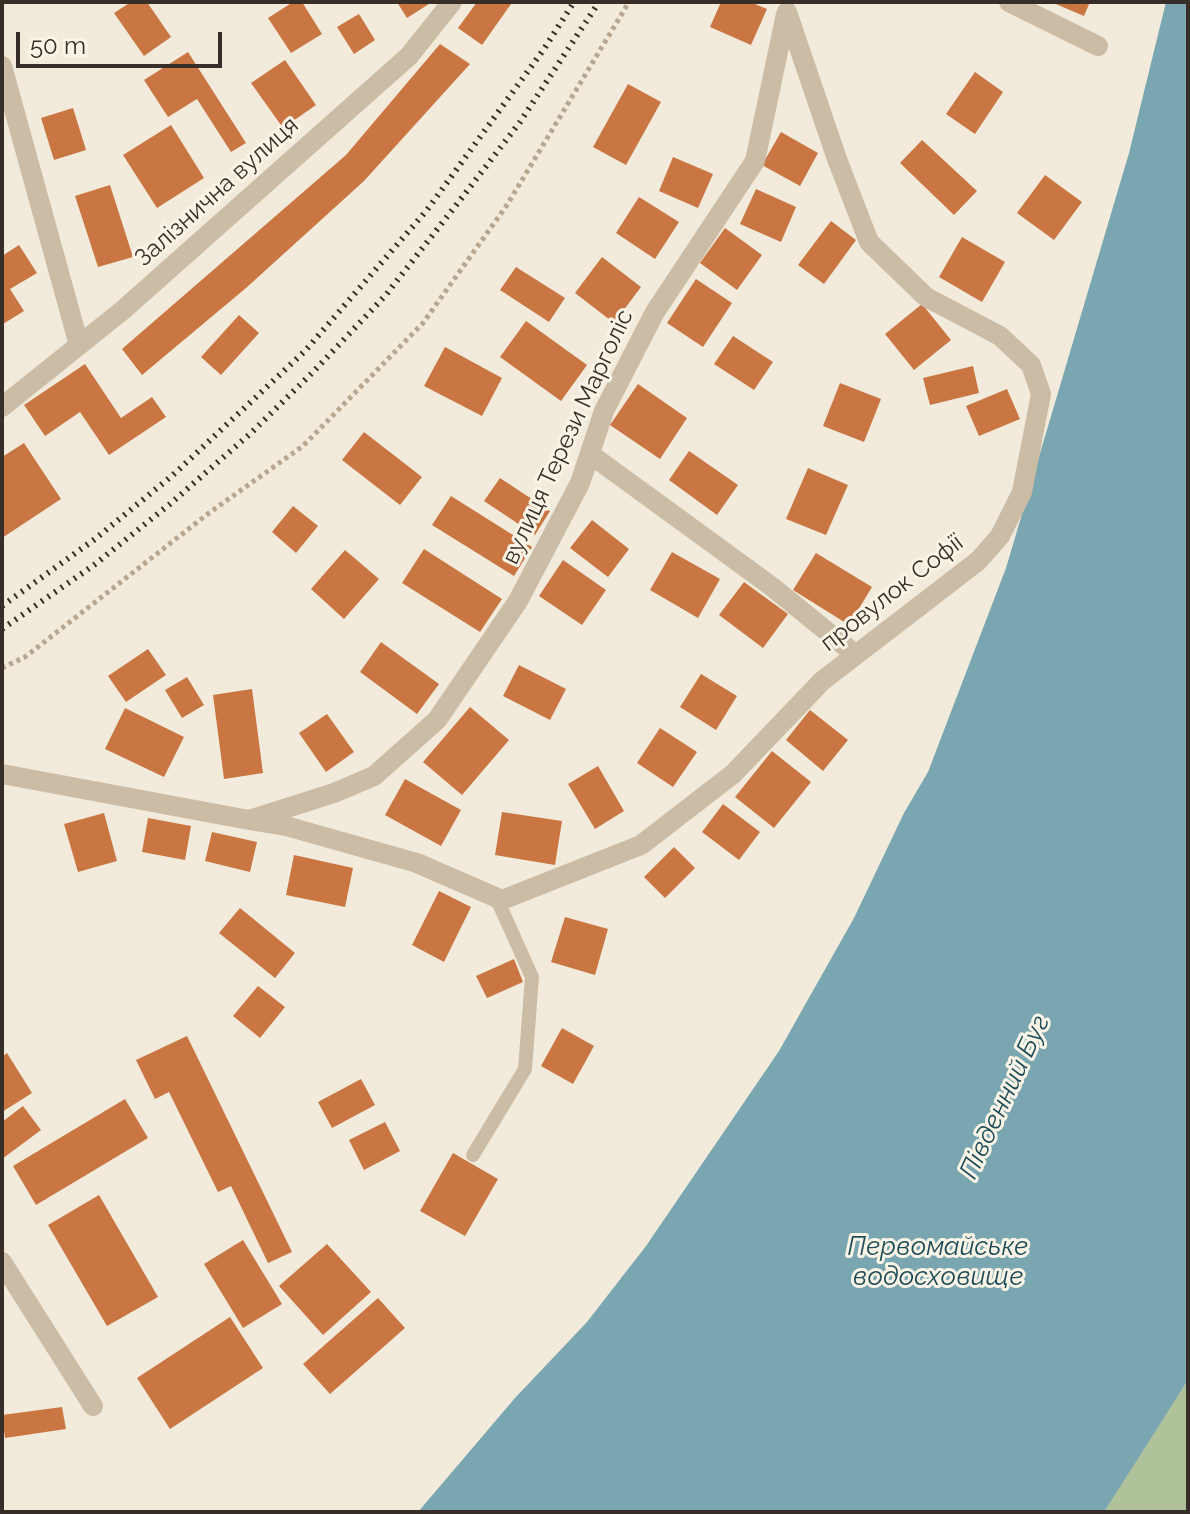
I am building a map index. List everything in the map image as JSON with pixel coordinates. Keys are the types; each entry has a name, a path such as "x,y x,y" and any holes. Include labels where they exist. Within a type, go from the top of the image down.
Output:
{"street":[{"name":"Залізнична вулиця","path":"2,407 123,310 409,56 452,2"},
{"path":"1009,2 1098,46"},
{"name":"вулиця Терези Марголіс","path":"2,774 249,820 334,793 374,776 437,720 518,601 580,483 604,411 655,312 755,161 788,7"},
{"name":"провулок Софії","path":"496,897 502,900 641,845 733,774 822,681 978,561 1000,536 1022,492 1041,394 1031,365 1000,336 926,297 869,242 837,159 788,7"},
{"path":"2,66 79,345"},
{"path":"590,454 771,586 856,655"},
{"path":"249,820 286,826 417,863 496,897"},
{"path":"2,1262 93,1406"}],"lane":[{"path":"473,1155 525,1069 532,977 496,897"}],"path":[{"path":"2,668 25,657 209,513 303,446 423,323 507,205 629,2"}],"green space":[{"path":"1188,1380 1188,1512 1104,1512 1123,1481"}],"water":[{"name":"Первомайське водосховище","path":"1166,2 1188,2 1188,1380 1104,1512 418,1512 515,1398 587,1322 646,1246 779,1051 854,918 904,813 928,772 1006,568 1129,153"}],"building":[{"path":"131,2 147,2 171,37 144,56 114,13"},
{"path":"293,2 302,2 322,34 291,53 268,18"},
{"path":"397,2 432,2 407,18"},
{"path":"477,2 511,4 482,45 458,28"},
{"path":"721,2 750,2 767,9 751,45 710,27"},
{"path":"1051,2 1090,2 1084,16"},
{"path":"359,14 375,40 354,54 337,27"},
{"path":"440,44 470,64 364,181 246,288 142,375 122,349 346,155"},
{"path":"188,52 246,143 231,152 197,99 168,117 144,80"},
{"path":"285,60 316,105 283,128 251,83"},
{"path":"975,72 1003,92 975,134 946,114"},
{"path":"628,84 661,102 626,165 593,147"},
{"path":"73,108 86,150 54,160 41,118"},
{"path":"171,125 204,178 157,208 123,155"},
{"path":"781,132 818,153 800,186 762,165"},
{"path":"922,140 977,191 954,215 900,163"},
{"path":"673,157 713,174 698,208 659,191"},
{"path":"1045,175 1082,202 1054,240 1017,213"},
{"path":"110,185 133,257 98,267 75,196"},
{"path":"756,189 796,207 781,242 740,224"},
{"path":"639,197 679,222 655,259 616,233"},
{"path":"831,221 856,240 824,284 798,265"},
{"path":"725,228 762,255 737,290 700,263"},
{"path":"962,237 1005,262 982,302 939,277"},
{"path":"19,245 37,273 10,289 24,311 3,324 2,256"},
{"path":"602,257 641,287 614,323 575,293"},
{"path":"516,267 565,298 549,322 500,290"},
{"path":"696,279 732,303 703,347 667,323"},
{"path":"922,304 951,340 914,370 885,334"},
{"path":"239,315 259,333 221,375 201,357"},
{"path":"526,321 587,365 561,401 500,357"},
{"path":"733,336 773,362 754,390 714,364"},
{"path":"445,347 502,378 482,416 424,386"},
{"path":"85,364 121,418 152,397 166,417 109,455 80,412 45,436 24,405"},
{"path":"973,366 979,393 930,405 923,378"},
{"path":"840,383 881,399 864,442 823,426"},
{"path":"638,384 687,418 660,459 610,425"},
{"path":"1007,389 1020,419 979,436 966,406"},
{"path":"364,432 422,477 400,505 342,460"},
{"path":"24,443 61,499 2,538 2,457"},
{"path":"689,451 738,485 717,515 669,480"},
{"path":"808,468 848,485 826,535 786,519"},
{"path":"500,478 550,511 535,535 484,501"},
{"path":"451,496 532,547 514,576 432,525"},
{"path":"293,506 318,526 296,553 272,532"},
{"path":"592,520 629,549 608,577 570,548"},
{"path":"424,549 502,599 480,632 402,583"},
{"path":"345,550 379,579 344,619 311,589"},
{"path":"672,552 720,579 698,618 650,590"},
{"path":"816,553 872,587 849,625 793,590"},
{"path":"563,560 606,590 582,625 539,596"},
{"path":"744,582 788,614 763,648 719,615"},
{"path":"381,642 439,684 417,714 360,672"},
{"path":"148,649 166,675 126,702 108,676"},
{"path":"519,665 566,689 550,720 503,696"},
{"path":"701,674 737,696 716,730 680,707"},
{"path":"187,677 204,705 182,718 165,690"},
{"path":"252,689 263,773 224,779 213,695"},
{"path":"470,707 509,740 462,795 423,762"},
{"path":"125,708 184,737 164,777 105,749"},
{"path":"810,710 848,740 823,771 786,740"},
{"path":"327,714 354,752 326,772 299,733"},
{"path":"660,728 697,752 673,787 637,763"},
{"path":"772,751 811,782 774,828 735,797"},
{"path":"598,766 624,811 595,829 568,784"},
{"path":"405,779 461,810 441,846 385,815"},
{"path":"723,804 760,832 739,860 702,832"},
{"path":"502,812 562,821 555,865 495,855"},
{"path":"104,813 117,861 78,872 64,824"},
{"path":"148,818 191,826 185,860 142,852"},
{"path":"212,832 257,842 250,872 205,861"},
{"path":"674,847 695,868 665,898 644,877"},
{"path":"294,855 353,868 345,907 286,895"},
{"path":"439,891 471,907 444,962 412,945"},
{"path":"240,908 295,953 275,978 219,933"},
{"path":"565,917 608,929 595,975 551,962"},
{"path":"514,959 523,982 487,998 476,976"},
{"path":"258,986 285,1007 260,1038 233,1016"},
{"path":"562,1028 594,1046 573,1084 541,1066"},
{"path":"187,1036 292,1252 268,1263 231,1186 218,1192 169,1092 155,1099 136,1060"},
{"path":"7,1053 32,1093 2,1112 2,1057"},
{"path":"361,1079 375,1105 332,1128 318,1102"},
{"path":"125,1099 148,1138 36,1205 13,1166"},
{"path":"23,1106 41,1130 2,1159 2,1122"},
{"path":"385,1122 400,1151 364,1170 349,1140"},
{"path":"453,1153 498,1179 465,1236 420,1211"},
{"path":"99,1195 158,1297 107,1326 48,1225"},
{"path":"243,1240 282,1304 243,1328 204,1264"},
{"path":"327,1244 371,1292 323,1335 279,1286"},
{"path":"378,1298 405,1328 330,1394 303,1364"},
{"path":"230,1317 263,1368 170,1429 137,1378"},
{"path":"62,1407 66,1429 5,1438 2,1415"}],"railway":[{"path":"2,606 95,539 173,475 305,351 427,210 544,49 574,2"},
{"path":"2,629 94,565 170,504 251,433 314,371 385,296 464,195 520,122 599,2"}],"water label":[{"name":"Південний Буг","path":"1005,1097"}]}
